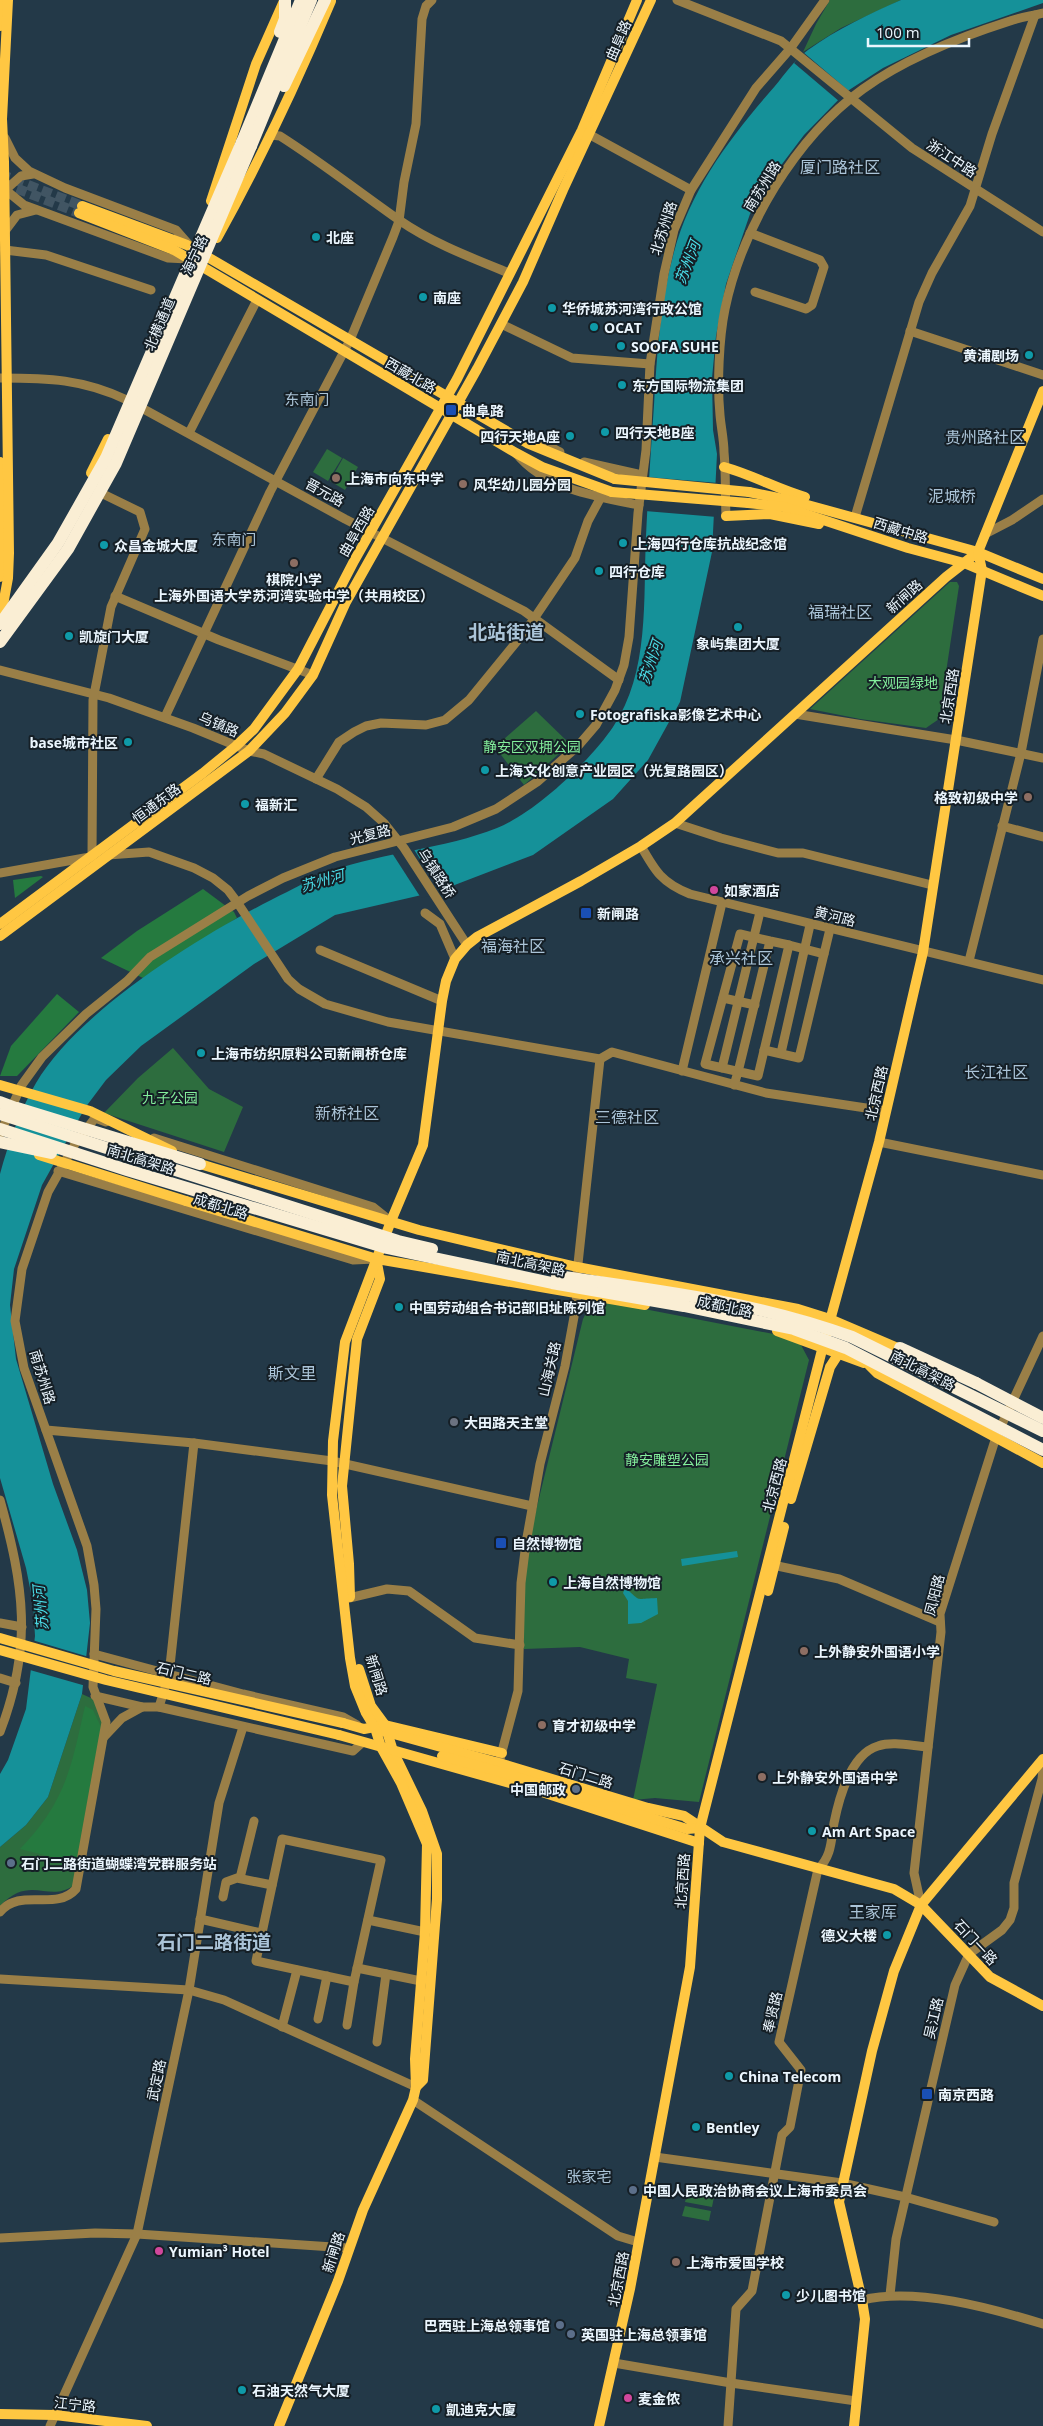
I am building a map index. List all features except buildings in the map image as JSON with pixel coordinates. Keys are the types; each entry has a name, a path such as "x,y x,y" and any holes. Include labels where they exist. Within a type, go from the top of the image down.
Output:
{"highway":[{"path":"255,111 261,78 285,19 285,0"},
{"name":"北横通道","path":"0,642 68,550 116,463 247,144 255,111 301,0"},
{"name":"北横通道","path":"0,619 58,544 106,458 247,144 271,98 311,0"},
{"path":"271,98 283,88 325,0"},
{"path":"6,1108 132,1157"},
{"path":"6,1108 200,1164"},
{"name":"南北高架路","path":"6,1108 132,1157 398,1241 529,1271 686,1294 796,1318 852,1337 1042,1420"},
{"name":"南北高架路","path":"0,1129 127,1170 387,1248 552,1283 684,1306 794,1329 860,1355 1043,1452"},
{"path":"0,1142 127,1170"},
{"path":"900,1348 976,1383 1042,1420"},
{"path":"869,1365 1043,1459"}],"main road":[{"path":"0,26 1,0"},
{"path":"0,619 8,578 9,553 3,378 5,231 2,132 8,0"},
{"name":"海宁路","path":"0,619 62,528 127,400 208,209 256,64 285,0"},
{"name":"海宁路","path":"0,647 83,532 103,494 143,408 208,257 246,188 302,70 331,0"},
{"name":"曲阜路","path":"451,415 523,282 563,190 637,0"},
{"name":"曲阜路","path":"440,408 509,273 586,133 651,0"},
{"name":"西藏北路","path":"748,503 612,492 542,467 344,352 174,250 81,209 192,248 527,443 615,479 749,492"},
{"path":"978,552 1043,391"},
{"name":"曲阜西路","path":"312,675 376,535 440,408"},
{"name":"曲阜西路","path":"298,669 354,561 376,535 451,415"},
{"path":"0,462 0,577"},
{"path":"724,467 753,475 777,489 835,506 852,517"},
{"name":"西藏中路","path":"749,492 852,517 978,552 1043,579"},
{"name":"西藏中路","path":"748,503 784,507 868,535 964,562 1043,596"},
{"path":"726,516 770,514 868,535"},
{"name":"新闸路","path":"416,2087 423,2080 438,1899 437,1854 422,1811 362,1684 356,1656 332,1495 332,1441 345,1342 391,1221 423,1145 446,981 455,959 467,945 488,930 581,881 641,846 675,823 964,562 978,552"},
{"name":"北京西路","path":"599,2426 614,2363 656,2157 690,1966 700,1828 750,1632 771,1565 830,1319 880,1142 923,952 982,570 978,552"},
{"name":"恒通东路","path":"0,924 92,857 236,746 254,729 298,669"},
{"name":"恒通东路","path":"0,936 249,751 285,712 312,675"},
{"name":"成都北路","path":"0,1085 90,1111 200,1164 391,1221 577,1267 798,1310 830,1319 900,1348 958,1369 1012,1403"},
{"name":"成都北路","path":"0,1142 377,1259 577,1295 682,1311 768,1328 823,1346 869,1365 877,1374 998,1434"},
{"name":"新闸路","path":"347,1599 350,1564 342,1496 344,1464 357,1339 380,1279 377,1259"},
{"path":"771,1565 830,1367 840,1353"},
{"path":"1012,1403 1042,1420"},
{"path":"998,1434 1043,1452"},
{"path":"998,1434 1043,1463"},
{"name":"石门二路","path":"0,1638 114,1671 343,1723 386,1736 495,1778 687,1829 700,1828"},
{"name":"石门二路","path":"0,1650 106,1680 339,1735 381,1747"},
{"path":"381,1747 386,1736"},
{"name":"新闸路","path":"279,2426 338,2281 348,2248 363,2210 413,2100 416,2087 415,2059 425,1932 427,1844 402,1783 381,1747 386,1736"},
{"name":"石门二路","path":"386,1736 499,1762 622,1801 684,1816 723,1842 894,1889 921,1905"},
{"name":"石门二路","path":"386,1736 499,1762 593,1804 699,1843"},
{"path":"854,2426 864,2320 862,2300 840,2210 842,2183 872,2051 894,1971 921,1905 1043,1759"},
{"name":"石门一路","path":"921,1905 990,1977 1043,2006"},
{"name":"江宁路","path":"0,2414 56,2415 147,2426"}],"street":[{"path":"165,717 276,481 350,340 399,221 404,182 416,124 422,19 426,6 432,0"},
{"name":"浙江中路","path":"677,0 778,40 912,148 1043,232"},
{"name":"北苏州路","path":"639,506 646,450 650,364 658,304 670,245 691,190 756,88 790,49 825,0"},
{"path":"852,517 925,288 970,206 974,189 1039,14"},
{"name":"南苏州路","path":"726,516 720,413 720,370 725,310 750,233 765,204 789,168 820,128 848,98 905,64 1011,20 1039,14"},
{"name":"西藏北路","path":"2,132 15,158 24,168 36,175 176,230 192,248"},
{"path":"586,133 691,190"},
{"path":"270,134 280,136 333,170 399,221 457,252 509,273"},
{"path":"3,190 14,180 25,174 36,175"},
{"path":"14,180 11,190 15,200"},
{"name":"西藏北路","path":"3,190 15,200 38,210 168,258 188,259"},
{"path":"5,231 17,215 38,210"},
{"path":"750,233 820,260 824,267 812,305 806,309 755,292"},
{"path":"5,250 46,255 151,290"},
{"path":"189,433 257,300"},
{"path":"501,324 572,358 650,364"},
{"path":"910,331 1043,375"},
{"name":"晋元路","path":"3,378 74,381 108,391 127,400 376,535 467,580 535,618 619,680"},
{"path":"527,443 539,441 584,462 642,475"},
{"path":"516,453 526,466 538,473 601,497 639,506"},
{"path":"92,857 94,694 108,618 115,596 144,529 140,512 103,494"},
{"path":"316,779 339,742 366,726 381,723 426,725 445,720 457,712 469,700 535,618 576,558 588,520 601,497"},
{"path":"985,534 1012,520 1043,499"},
{"name":"光复路","path":"0,1134 6,1108 28,1074 51,1047 74,1025 125,984 150,957 240,906 283,878 318,863 402,844 469,822 496,809 522,794 578,746 591,732 609,705 626,655 630,628 639,506"},
{"path":"115,596 203,634 312,675"},
{"path":"970,961 1021,753 1043,639"},
{"name":"乌镇路","path":"0,670 94,694 165,717 249,751 264,754 337,789 366,808 402,844"},
{"path":"795,714 956,740 1043,758"},
{"path":"675,823 721,838 778,853 803,853 932,885"},
{"path":"1002,826 1043,837"},
{"name":"乌镇路桥","path":"402,844 467,945"},
{"name":"黄河路","path":"641,846 658,874 674,888 722,903 830,930 970,961 1043,980"},
{"path":"0,873 111,854 149,852 194,868 218,881 240,906 283,972 299,990 325,1004 388,1022 600,1059 612,1052 755,1090 886,1111"},
{"path":"682,1071 722,903"},
{"path":"722,1068 760,912"},
{"path":"425,913 440,924 455,959"},
{"path":"781,1053 810,925"},
{"path":"764,1050 799,1058 830,930"},
{"path":"758,1076 705,1064 740,934 824,954"},
{"path":"734,1085 770,941"},
{"path":"755,1090 789,945"},
{"path":"320,950 442,1001"},
{"path":"723,998 754,1005"},
{"name":"山海关路","path":"499,1762 518,1691 521,1583 532,1506 540,1464 565,1366 577,1295 577,1267 600,1059"},
{"name":"南苏州路","path":"0,1912 9,1904 18,1900 64,1899 76,1889 106,1722 95,1696 93,1686 96,1609 87,1546 24,1368 15,1321 22,1269 48,1192 58,1171 94,1118"},
{"name":"成都北路","path":"94,1118 372,1207 391,1221"},
{"path":"880,1142 1043,1175"},
{"name":"成都北路","path":"58,1171 353,1260 377,1259"},
{"name":"凤阳路","path":"921,1905 914,1873 943,1604 998,1434 1043,1336"},
{"path":"46,1430 194,1443 332,1461 532,1506"},
{"path":"159,1707 169,1675 194,1443"},
{"path":"0,1500 9,1532 22,1600 21,1653 16,1682 0,1732"},
{"path":"771,1565 839,1579 940,1622"},
{"path":"347,1599 387,1589 409,1591 475,1638 520,1645"},
{"path":"0,1623 22,1627"},
{"name":"石门二路","path":"94,1654 243,1694 343,1717 364,1729"},
{"path":"0,1678 16,1682"},
{"path":"95,1696 142,1707 159,1707 353,1751 363,1742"},
{"path":"104,1737 122,1718 142,1707"},
{"name":"武定路","path":"50,2426 137,2234 190,1990 221,1795 243,1726"},
{"name":"奉贤路","path":"728,2426 736,2309 752,2291 782,2135 790,2126 802,2070 779,2042 818,1869 826,1862 834,1823 850,1772 857,1760 866,1751 879,1745 928,1747"},
{"name":"吴江路","path":"890,2295 896,2240 905,2197 955,1985 969,1954 1002,1930 1010,1920 1014,1908 1014,1883 1043,1769"},
{"path":"240,1878 254,1821"},
{"path":"347,2025 354,1982 381,1860 282,1839 256,1961 354,1982"},
{"path":"223,1897 226,1882 240,1878 272,1885"},
{"path":"200,1919 261,1933"},
{"path":"368,1920 425,1932"},
{"path":"357,1968 421,1981"},
{"path":"282,2027 297,1970"},
{"path":"377,2042 386,1974"},
{"path":"318,2019 326,1976"},
{"path":"0,1979 190,1990 224,2000 416,2087"},
{"path":"413,2100 618,2236 638,2242"},
{"path":"656,2157 842,2183 905,2197 994,2222"},
{"path":"0,2238 95,2233 137,2234 348,2248"},
{"path":"862,2300 890,2295 988,2307 1043,2324"},
{"path":"614,2363 856,2401"}],"green space":[{"path":"830,0 901,0 841,28 803,52"},
{"path":"327,449 342,458 328,481 313,472"},
{"path":"343,458 358,467 345,490 330,481"},
{"name":"大观园绿地","path":"950,582 957,582 959,586 939,719 926,728 860,719 810,709"},
{"name":"静安区双拥公园","path":"536,711 570,744 524,785 495,747"},
{"name":"九子公园","path":"173,1048 209,1089 243,1107 224,1152 104,1113 138,1078"},
{"name":"静安雕塑公园","path":"603,1301 784,1336 801,1345 809,1360 699,1802 655,1798 633,1800 657,1684 626,1678 629,1659 580,1647 524,1649 524,1578 529,1539 583,1319 590,1305"},
{"path":"82,1694 93,1699 103,1721 73,1886 55,1892 30,1890 21,1892 0,1906 0,1847 26,1825 48,1797"},
{"path":"688,2191 714,2197 712,2207 685,2202"},
{"path":"685,2206 711,2211 709,2221 682,2216"}],"shaded area":[{"path":"43,877 15,898 13,880"},
{"path":"203,889 234,912 237,918 143,978 101,958 137,931"},
{"path":"57,994 79,1012 17,1076 0,1076 11,1046"},
{"path":"85,1706 93,1710 101,1727 76,1863 20,1849 48,1815 57,1799 70,1766"}],"water":[{"name":"苏州河","path":"901,0 1043,0 1043,3 951,35 883,68 846,92 804,135 773,176 750,214 726,284 716,336 712,378 713,430 717,454 712,552 680,702 648,760 613,799 533,855 439,891 335,915 254,964 141,1046 106,1080 85,1108 42,1185 14,1269 10,1305 16,1359 53,1484 77,1550 87,1590 90,1623 82,1694 48,1797 26,1825 0,1847 0,1774 8,1760 26,1709 35,1636 33,1603 26,1568 0,1478 0,1174 25,1104 36,1083 56,1055 83,1027 114,1000 185,949 256,908 325,873 372,859 456,841 497,828 512,821 561,785 603,740 625,706 639,659 644,610 647,520 658,347 665,290 681,229 702,184 715,163 743,124 794,62 830,35 865,16"},
{"path":"737,1551 738,1557 682,1566 681,1559"},
{"path":"625,1588 638,1599 657,1598 658,1614 641,1623 628,1624 628,1601 623,1593"}],"pier":[{"path":"803,52 850,92 840,102 794,63"},
{"path":"647,477 718,483 717,517 645,511"},
{"path":"413,848 442,893 421,898 392,853"},
{"path":"32,1640 89,1657 86,1686 30,1670"}],"tunnel":[{"path":"0,174 82,206"},
{"path":"3,183 79,213"}],"place":[{"name":"北座","path":"316,237"},
{"name":"南座","path":"423,297"},
{"name":"华侨城苏河湾行政公馆","path":"552,308"},
{"name":"OCAT","path":"594,327"},
{"name":"SOOFA SUHE","path":"621,346"},
{"name":"黄浦剧场","path":"1029,355"},
{"name":"东方国际物流集团","path":"622,385"},
{"name":"曲阜路","path":"451,410"},
{"name":"四行天地B座","path":"605,432"},
{"name":"四行天地A座","path":"570,436"},
{"name":"上海市向东中学","path":"336,478"},
{"name":"风华幼儿园分园","path":"463,484"},
{"name":"上海四行仓库抗战纪念馆","path":"623,543"},
{"name":"众昌金城大厦","path":"104,545"},
{"name":"棋院小学 上海外国语大学苏河湾实验中学（共用校区）","path":"294,563"},
{"name":"四行仓库","path":"599,571"},
{"name":"象屿集团大厦","path":"738,627"},
{"name":"凯旋门大厦","path":"69,636"},
{"name":"Fotografiska影像艺术中心","path":"580,714"},
{"name":"base城市社区","path":"128,742"},
{"name":"上海文化创意产业园区（光复路园区）","path":"485,770"},
{"name":"格致初级中学","path":"1028,797"},
{"name":"福新汇","path":"245,804"},
{"name":"如家酒店","path":"714,890"},
{"name":"新闸路","path":"586,913"},
{"name":"上海市纺织原料公司新闸桥仓库","path":"201,1053"},
{"name":"中国劳动组合书记部旧址陈列馆","path":"399,1307"},
{"name":"大田路天主堂","path":"454,1422"},
{"name":"自然博物馆","path":"501,1543"},
{"name":"上海自然博物馆","path":"553,1582"},
{"name":"上外静安外国语小学","path":"804,1651"},
{"name":"育才初级中学","path":"542,1725"},
{"name":"上外静安外国语中学","path":"762,1777"},
{"name":"中国邮政","path":"576,1789"},
{"name":"Am Art Space","path":"812,1831"},
{"name":"石门二路街道蝴蝶湾党群服务站","path":"11,1863"},
{"name":"德义大楼","path":"887,1935"},
{"name":"China Telecom","path":"729,2076"},
{"name":"南京西路","path":"927,2094"},
{"name":"Bentley","path":"696,2127"},
{"name":"中国人民政治协商会议上海市委员会","path":"633,2190"},
{"name":"Yumian³ Hotel","path":"159,2251"},
{"name":"上海市爱国学校","path":"676,2262"},
{"name":"少儿图书馆","path":"786,2295"},
{"name":"巴西驻上海总领事馆","path":"560,2325"},
{"name":"英国驻上海总领事馆","path":"571,2334"},
{"name":"石油天然气大厦","path":"242,2390"},
{"name":"麦金侬","path":"628,2398"},
{"name":"凱迪克大廈","path":"436,2409"}],"district":[{"name":"厦门路社区","path":"840,167"},
{"name":"东南门","path":"307,399"},
{"name":"贵州路社区","path":"985,437"},
{"name":"泥城桥","path":"952,496"},
{"name":"东南门","path":"234,539"},
{"name":"福瑞社区","path":"840,612"},
{"name":"北站街道","path":"506,632"},
{"name":"福海社区","path":"513,946"},
{"name":"承兴社区","path":"741,958"},
{"name":"长江社区","path":"996,1072"},
{"name":"新桥社区","path":"347,1113"},
{"name":"三德社区","path":"627,1117"},
{"name":"斯文里","path":"292,1373"},
{"name":"王家厍","path":"873,1912"},
{"name":"石门二路街道","path":"214,1942"},
{"name":"张家宅","path":"589,2176"}]}
